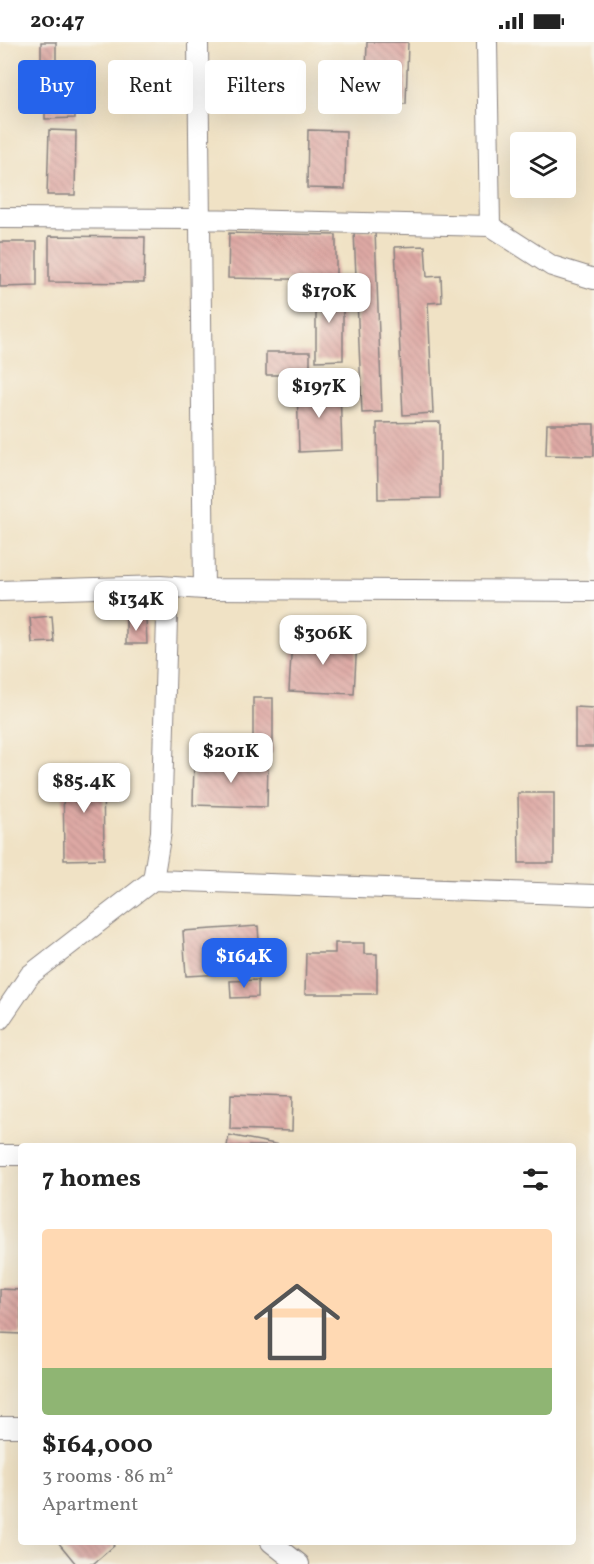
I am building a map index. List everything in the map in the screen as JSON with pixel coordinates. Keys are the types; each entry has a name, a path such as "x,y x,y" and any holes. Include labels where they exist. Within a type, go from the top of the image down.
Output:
{"street":[{"path":"198,42 198,219 204,589"},
{"path":"487,42 490,226"},
{"path":"0,218 198,219 490,226 552,266 594,279"},
{"path":"153,880 161,832 167,630 160,586"},
{"path":"0,591 160,586 204,589 594,591"},
{"path":"0,1019 30,975 153,880 594,895"},
{"path":"0,1155 18,1155"},
{"path":"0,1427 18,1427"},
{"path":"275,1545 299,1564"}],"building":[{"path":"41,42 56,42 56,60 41,60"},
{"path":"367,42 408,42 406,104 402,104 402,60 366,60"},
{"path":"45,114 75,114 75,118 45,119"},
{"path":"49,130 76,131 75,195 47,195"},
{"path":"308,130 346,131 345,189 307,188"},
{"path":"354,231 375,231 382,412 362,413"},
{"path":"229,233 336,235 336,280 228,278"},
{"path":"49,236 145,237 144,283 49,282"},
{"path":"0,242 37,242 37,286 0,287"},
{"path":"425,246 427,277 441,276 442,302 428,303 433,413 403,415 395,247"},
{"path":"316,288 343,288 343,360 316,361"},
{"path":"266,352 310,352 310,375 266,375"},
{"path":"340,386 342,450 299,452 297,387"},
{"path":"440,422 440,498 378,499 377,423"},
{"path":"547,424 594,424 594,456 546,455"},
{"path":"52,616 54,642 32,643 30,618"},
{"path":"126,619 146,619 147,644 126,644"},
{"path":"292,637 357,640 354,694 289,691"},
{"path":"253,698 273,698 273,752 253,752"},
{"path":"575,707 594,708 594,747 575,747"},
{"path":"194,761 268,762 267,807 193,805"},
{"path":"103,767 104,859 64,860 63,768"},
{"path":"518,793 554,793 554,863 519,863"},
{"path":"258,926 261,972 186,976 183,931"},
{"path":"335,943 364,943 364,954 377,954 377,994 305,994 306,953 335,953"},
{"path":"258,980 258,997 231,998 230,981"},
{"path":"231,1094 293,1096 292,1131 230,1129"},
{"path":"229,1135 270,1143 228,1143"},
{"path":"0,1289 18,1290 18,1334 0,1333"},
{"path":"60,1545 114,1546 93,1564 76,1564"}]}
